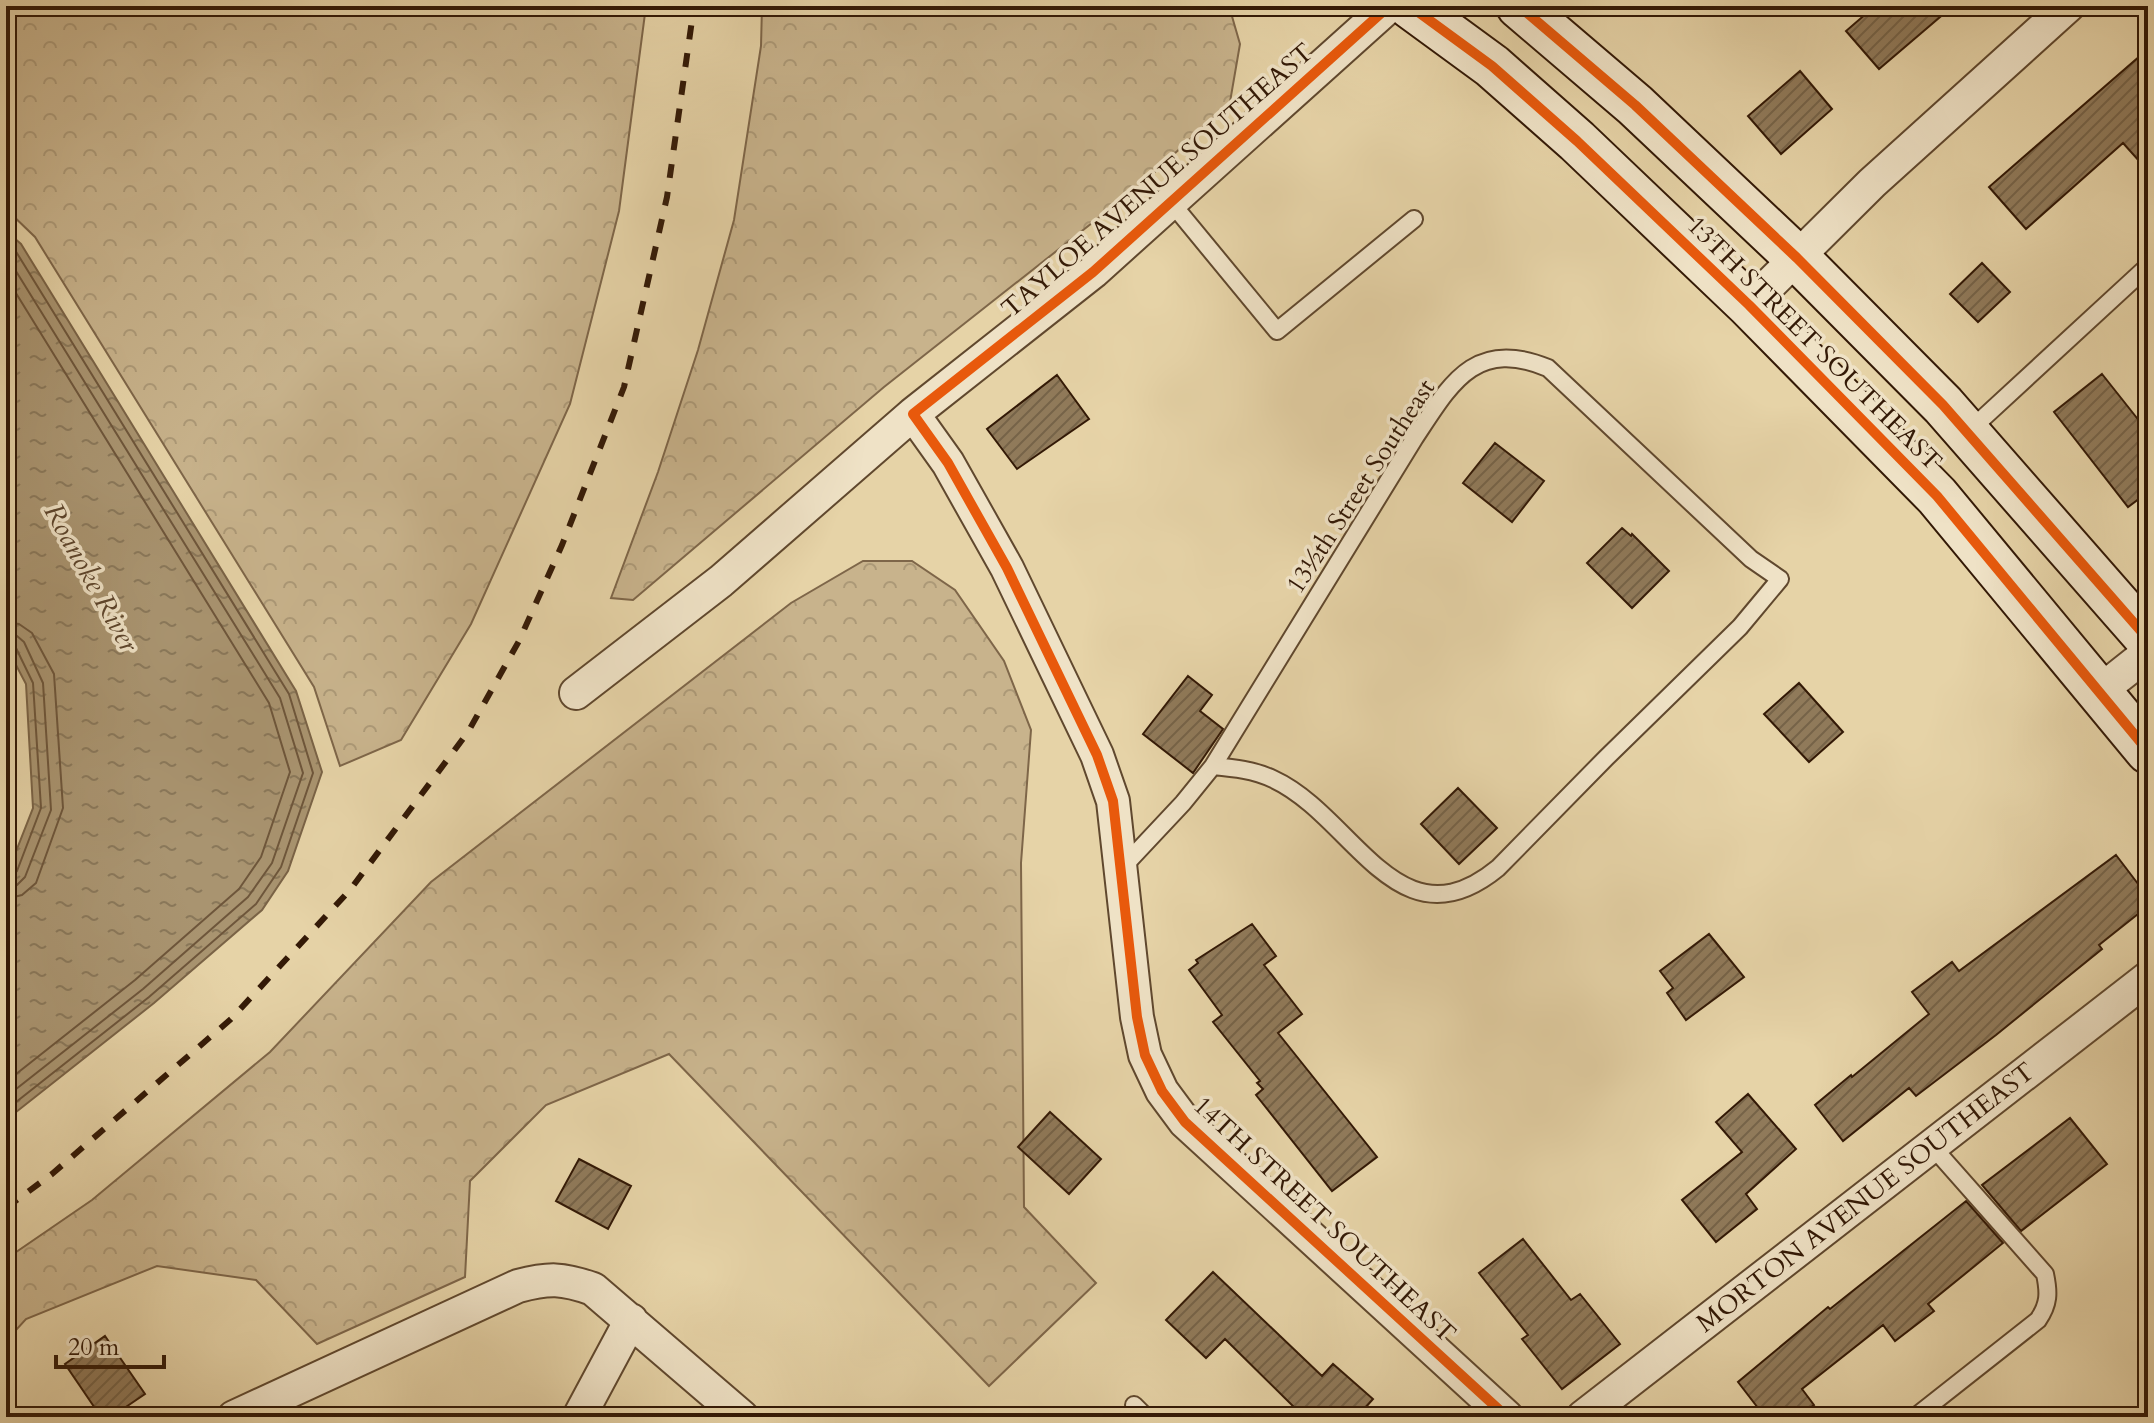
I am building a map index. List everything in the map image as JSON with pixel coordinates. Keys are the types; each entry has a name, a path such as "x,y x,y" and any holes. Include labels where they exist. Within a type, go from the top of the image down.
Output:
{"main road":[{"name":"13TH STREET SOUTHEAST","path":"1410,6 1514,85 1749,305 1937,496 2148,751"},
{"name":"13TH STREET SOUTHEAST","path":"1519,6 1635,105 1797,258 1967,432 2148,639"}],"street":[{"name":"TAYLOE AVENUE SOUTHEAST","path":"576,693 721,581 913,414 1093,272 1389,6"},
{"path":"1749,305 1872,183 2068,6"},
{"name":"14TH STREET SOUTHEAST","path":"913,414 948,463 1007,568 1097,755 1113,801 1137,1017 1145,1055 1162,1091 1185,1122 1507,1417"},
{"path":"2100,691 2148,653"},
{"name":"MORTON AVENUE SOUTHEAST","path":"1583,1417 2148,978"},
{"path":"234,1417 504,1292 545,1279 567,1280 593,1289 742,1417"},
{"path":"579,1417 631,1320"}],"lane":[{"path":"1170,201 1277,331 1414,219"},
{"path":"1967,432 2148,266"},
{"name":"13½th Street Southeast","path":"1120,869 1183,803 1213,766 1414,439 1461,375 1477,364 1501,357 1525,359 1548,368 1751,559 1780,579 1740,627 1498,868 1483,881 1453,895 1432,896 1407,889 1386,874 1315,808 1273,779 1240,768 1213,766"},
{"path":"1915,1417 2038,1320 2046,1308 2049,1292 2045,1274 1931,1145"}],"green space":[{"path":"6,6 646,6 619,211 570,404 471,624 401,740 340,766 314,687 35,237 6,209"},
{"path":"762,6 1229,6 1240,44 1230,102 1144,182 884,387 633,600 611,598 658,472 698,350 734,220 761,46"},
{"path":"863,561 912,561 955,590 1004,661 1031,730 1021,863 1024,1207 1096,1283 989,1386 669,1054 546,1105 470,1181 465,1277 317,1344 256,1280 157,1266 26,1319 6,1341 6,1259 92,1200 270,1052 431,882 791,603"}],"water":[{"name":"Roanoke River","path":"6,231 21,244 296,691 322,772 288,871 262,910 154,1003 6,1120 6,877 33,808 26,684 6,646"}],"building":[{"path":"1875,6 1953,6 1879,69 1846,31"},
{"path":"2148,49 2148,171 2123,143 2026,229 1989,187"},
{"path":"1800,71 1832,109 1781,154 1748,116"},
{"path":"1982,263 2010,292 1978,322 1950,294"},
{"path":"2102,374 2148,432 2148,492 2128,507 2054,412"},
{"path":"1057,375 1089,419 1017,469 987,429"},
{"path":"1495,443 1544,481 1512,522 1463,483"},
{"path":"1622,528 1669,571 1632,608 1587,563"},
{"path":"1188,676 1212,695 1200,711 1223,729 1193,773 1143,734"},
{"path":"1799,683 1843,732 1809,762 1764,714"},
{"path":"1458,788 1497,828 1459,864 1421,824"},
{"path":"2116,855 2148,897 2148,906 2099,945 2102,949 1996,1035 1916,1096 1909,1088 1843,1141 1815,1105 1929,1014 1912,992 1952,962 1959,971"},
{"path":"1252,924 1276,956 1264,965 1302,1014 1278,1033 1377,1157 1332,1191 1256,1095 1263,1089 1257,1083 1260,1081 1213,1022 1222,1015 1189,970 1198,963 1196,960"},
{"path":"1709,934 1744,977 1686,1020 1667,993 1673,988 1660,971"},
{"path":"1748,1094 1796,1149 1746,1194 1757,1209 1716,1242 1682,1200 1742,1152 1716,1122"},
{"path":"1050,1112 1101,1159 1069,1194 1018,1147"},
{"path":"2070,1118 2107,1164 2021,1231 1982,1185"},
{"path":"579,1159 631,1186 608,1229 556,1201"},
{"path":"1966,1201 2003,1243 1928,1304 1934,1311 1895,1341 1883,1325 1802,1389 1814,1405 1798,1417 1765,1417 1738,1382 1828,1307 1830,1309"},
{"path":"1523,1239 1571,1300 1580,1294 1620,1344 1562,1389 1522,1339 1528,1335 1479,1273"},
{"path":"1213,1272 1322,1376 1333,1364 1373,1399 1357,1417 1304,1417 1225,1339 1206,1358 1166,1320"},
{"path":"105,1336 145,1394 111,1417 101,1417 65,1364"}],"railway":[{"path":"6,1208 52,1174 231,1019 350,890 468,732 519,641 562,545 624,387 667,197 694,6"}],"cycle path":[{"path":"1389,6 1093,272 913,414 948,463 1007,568 1097,755 1113,801 1137,1017 1145,1055 1162,1091 1185,1122 1507,1417"},
{"path":"1410,6 1492,66 1577,141 1749,305 1937,496 2148,751"},
{"path":"1519,6 1635,105 1797,258 1943,405 2148,639"}]}
